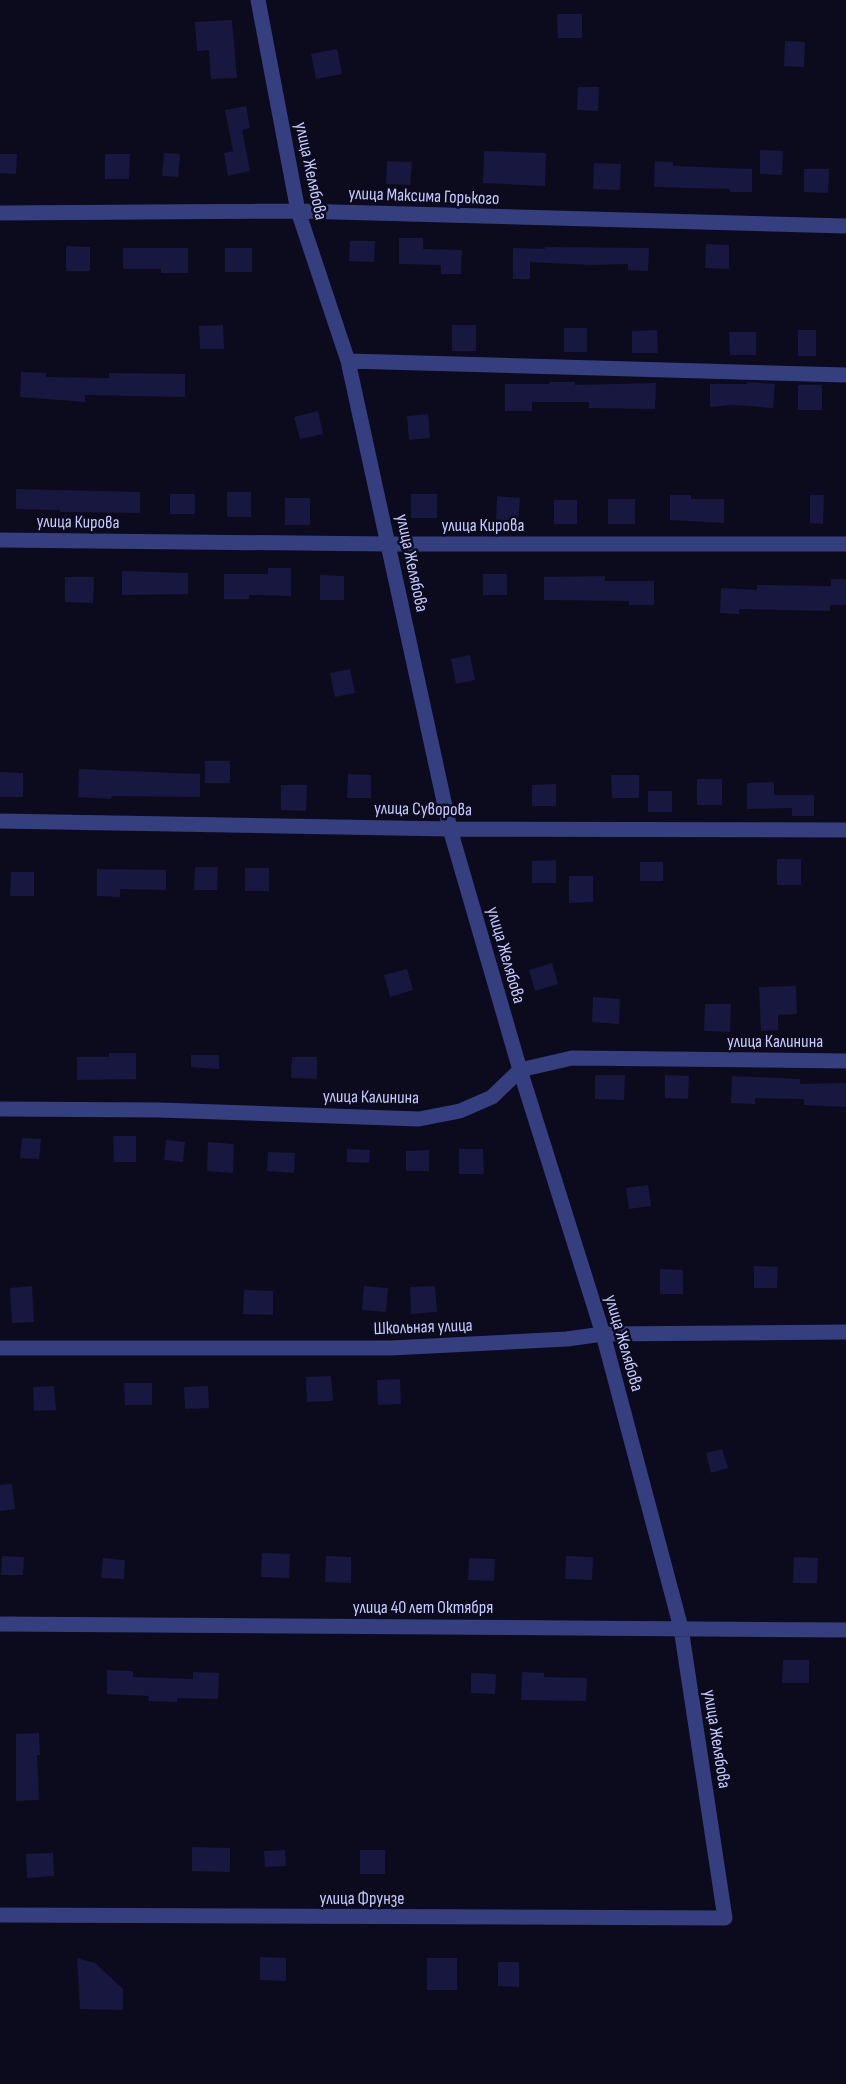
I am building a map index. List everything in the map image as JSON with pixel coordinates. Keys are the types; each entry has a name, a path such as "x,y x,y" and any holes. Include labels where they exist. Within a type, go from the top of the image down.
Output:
{"street":[{"name":"улица Желябова","path":"258,0 298,211 348,362 450,829 520,1070 603,1334 681,1628 725,1918"},
{"name":"улица Максима Горького","path":"0,213 298,211 846,226"},
{"path":"348,362 846,375"},
{"name":"улица Кирова","path":"0,540 389,544 846,544"},
{"name":"улица Суворова","path":"0,821 450,829 846,830"},
{"name":"улица Калинина","path":"0,1109 159,1110 419,1119 460,1111 492,1096 520,1070 572,1058 846,1061"},
{"name":"Школьная улица","path":"0,1348 391,1348 567,1339 603,1334 846,1332"},
{"name":"улица 40 лет Октября","path":"0,1624 846,1630"},
{"name":"улица Фрунзе","path":"0,1915 725,1918"}],"building":[{"path":"557,14 582,14 582,38 558,38"},
{"path":"232,20 237,78 211,79 209,50 197,51 195,22"},
{"path":"785,41 805,42 804,67 784,66"},
{"path":"337,49 342,74 316,79 311,54"},
{"path":"578,87 599,87 598,111 577,110"},
{"path":"246,106 250,128 242,130 250,171 228,176 224,153 233,151 225,110"},
{"path":"760,150 783,151 782,175 760,174"},
{"path":"484,151 546,153 545,186 483,183"},
{"path":"164,153 180,154 178,177 162,176"},
{"path":"0,154 17,154 16,174 0,173"},
{"path":"105,154 130,154 129,179 105,179"},
{"path":"387,161 412,162 410,185 386,184"},
{"path":"655,161 673,162 673,166 752,169 752,192 730,192 730,189 654,187"},
{"path":"594,163 621,164 620,190 593,189"},
{"path":"804,169 829,169 828,193 804,192"},
{"path":"399,238 423,238 423,249 462,250 461,274 441,274 441,265 399,264"},
{"path":"350,241 375,241 374,262 349,261"},
{"path":"706,244 729,245 729,269 705,268"},
{"path":"66,246 90,247 90,271 66,271"},
{"path":"545,247 649,248 648,271 628,270 628,264 591,265 530,262 530,279 513,279 513,248 545,249"},
{"path":"123,248 188,248 188,273 161,273 161,269 123,269"},
{"path":"225,248 252,248 252,272 225,272"},
{"path":"223,325 224,349 200,349 199,326"},
{"path":"452,325 476,325 476,351 452,351"},
{"path":"564,328 587,328 587,352 564,352"},
{"path":"657,330 658,353 632,353 632,331"},
{"path":"798,330 816,330 816,356 798,356"},
{"path":"729,332 756,332 756,355 730,355"},
{"path":"21,372 46,373 46,377 109,378 109,373 185,374 185,397 85,395 85,402 20,397"},
{"path":"549,382 575,382 575,385 656,383 655,409 589,408 589,402 532,402 532,411 505,411 505,384 549,384"},
{"path":"747,382 775,384 773,408 733,405 710,407 710,384 747,384"},
{"path":"798,385 822,385 822,410 798,410"},
{"path":"318,411 323,434 300,439 294,417"},
{"path":"428,414 430,438 409,440 407,416"},
{"path":"16,489 140,492 140,513 60,512 60,510 16,509"},
{"path":"227,492 251,492 251,517 227,517"},
{"path":"170,494 195,494 195,514 170,514"},
{"path":"411,494 437,494 437,518 411,518"},
{"path":"670,495 691,495 691,499 724,499 724,523 670,520"},
{"path":"810,495 824,495 823,524 810,523"},
{"path":"497,496 520,498 518,523 496,522"},
{"path":"285,498 310,498 310,525 285,525"},
{"path":"608,499 635,499 635,524 608,524"},
{"path":"554,500 577,500 577,524 554,524"},
{"path":"268,568 291,568 291,596 249,595 249,599 224,599 224,574 268,574"},
{"path":"122,571 188,573 188,594 122,595"},
{"path":"483,574 507,574 507,595 483,595"},
{"path":"320,575 344,576 344,600 320,600"},
{"path":"605,576 605,581 654,581 654,605 629,605 629,601 544,600 544,577"},
{"path":"65,577 94,577 93,603 65,602"},
{"path":"831,579 846,579 846,605 830,605 830,611 739,609 739,614 720,613 721,588 757,590 757,585 831,586"},
{"path":"470,655 475,680 456,684 451,659"},
{"path":"350,669 355,693 335,697 330,673"},
{"path":"205,761 230,761 230,783 205,783"},
{"path":"79,769 200,774 200,797 112,796 111,799 78,797"},
{"path":"0,772 23,773 23,797 0,797"},
{"path":"348,774 371,775 371,798 347,798"},
{"path":"611,775 639,775 639,798 612,798"},
{"path":"697,779 722,779 722,805 697,805"},
{"path":"774,782 774,795 814,795 814,816 792,816 792,808 747,809 747,783"},
{"path":"556,784 556,806 532,806 532,785"},
{"path":"281,785 307,785 306,811 281,810"},
{"path":"648,791 672,791 672,812 648,812"},
{"path":"777,859 801,859 801,885 777,885"},
{"path":"556,860 556,883 532,883 532,861"},
{"path":"640,862 663,862 663,881 640,881"},
{"path":"195,867 218,867 217,890 194,890"},
{"path":"245,868 269,868 269,891 245,891"},
{"path":"97,869 166,870 166,890 120,889 120,897 97,896"},
{"path":"11,872 34,872 34,896 10,896"},
{"path":"569,876 593,876 593,902 569,903"},
{"path":"552,963 558,984 535,991 529,970"},
{"path":"407,969 413,990 390,997 384,975"},
{"path":"796,986 797,1014 778,1015 778,1030 761,1031 759,987"},
{"path":"593,997 620,999 619,1024 592,1022"},
{"path":"705,1004 731,1004 730,1032 704,1031"},
{"path":"109,1053 136,1053 136,1079 77,1080 77,1057 109,1057"},
{"path":"191,1055 219,1055 219,1069 191,1067"},
{"path":"292,1057 317,1057 317,1079 291,1078"},
{"path":"595,1075 625,1075 624,1100 595,1099"},
{"path":"665,1075 689,1076 688,1099 665,1098"},
{"path":"732,1076 800,1079 800,1084 846,1083 846,1107 804,1105 804,1099 755,1098 755,1104 731,1103"},
{"path":"113,1136 136,1136 136,1162 114,1162"},
{"path":"22,1138 41,1139 39,1159 20,1158"},
{"path":"166,1140 185,1142 183,1162 164,1160"},
{"path":"208,1142 234,1144 233,1173 207,1171"},
{"path":"347,1149 370,1150 369,1163 347,1162"},
{"path":"459,1149 483,1149 484,1174 459,1174"},
{"path":"429,1150 429,1171 406,1171 406,1151"},
{"path":"268,1152 295,1153 294,1173 267,1171"},
{"path":"648,1185 651,1206 629,1209 626,1188"},
{"path":"754,1266 778,1267 777,1288 754,1288"},
{"path":"660,1269 683,1270 683,1294 660,1294"},
{"path":"32,1286 34,1322 12,1323 10,1288"},
{"path":"364,1286 388,1288 386,1312 362,1310"},
{"path":"435,1286 437,1312 411,1314 410,1287"},
{"path":"244,1290 273,1291 273,1315 243,1314"},
{"path":"331,1376 333,1401 307,1402 306,1377"},
{"path":"400,1379 401,1404 378,1405 377,1380"},
{"path":"124,1383 152,1383 152,1405 125,1405"},
{"path":"54,1386 56,1410 34,1411 33,1387"},
{"path":"208,1386 209,1408 185,1409 184,1387"},
{"path":"722,1449 728,1468 711,1473 706,1453"},
{"path":"12,1484 15,1509 0,1511 0,1485"},
{"path":"262,1553 290,1554 289,1578 261,1577"},
{"path":"2,1556 24,1557 23,1575 1,1575"},
{"path":"326,1556 351,1557 351,1583 325,1582"},
{"path":"566,1556 593,1557 592,1580 565,1579"},
{"path":"794,1557 818,1558 817,1583 793,1583"},
{"path":"103,1558 125,1560 124,1579 101,1578"},
{"path":"469,1558 495,1559 494,1581 468,1580"},
{"path":"783,1660 809,1660 809,1683 782,1683"},
{"path":"107,1670 133,1671 133,1677 193,1679 193,1672 219,1673 218,1699 177,1698 177,1702 148,1701 149,1696 107,1694"},
{"path":"522,1672 544,1673 544,1677 587,1678 586,1701 521,1700"},
{"path":"471,1673 496,1674 495,1694 471,1693"},
{"path":"39,1733 40,1755 37,1755 39,1800 16,1801 16,1734"},
{"path":"192,1847 230,1848 230,1872 192,1871"},
{"path":"285,1850 286,1866 265,1867 264,1851"},
{"path":"360,1850 385,1850 385,1874 360,1874"},
{"path":"53,1853 54,1876 27,1878 26,1854"},
{"path":"260,1957 286,1958 286,1981 260,1980"},
{"path":"77,1958 95,1963 123,1989 123,2010 80,2009"},
{"path":"427,1958 457,1958 457,1990 427,1990"},
{"path":"498,1962 519,1962 519,1987 498,1986"}]}
